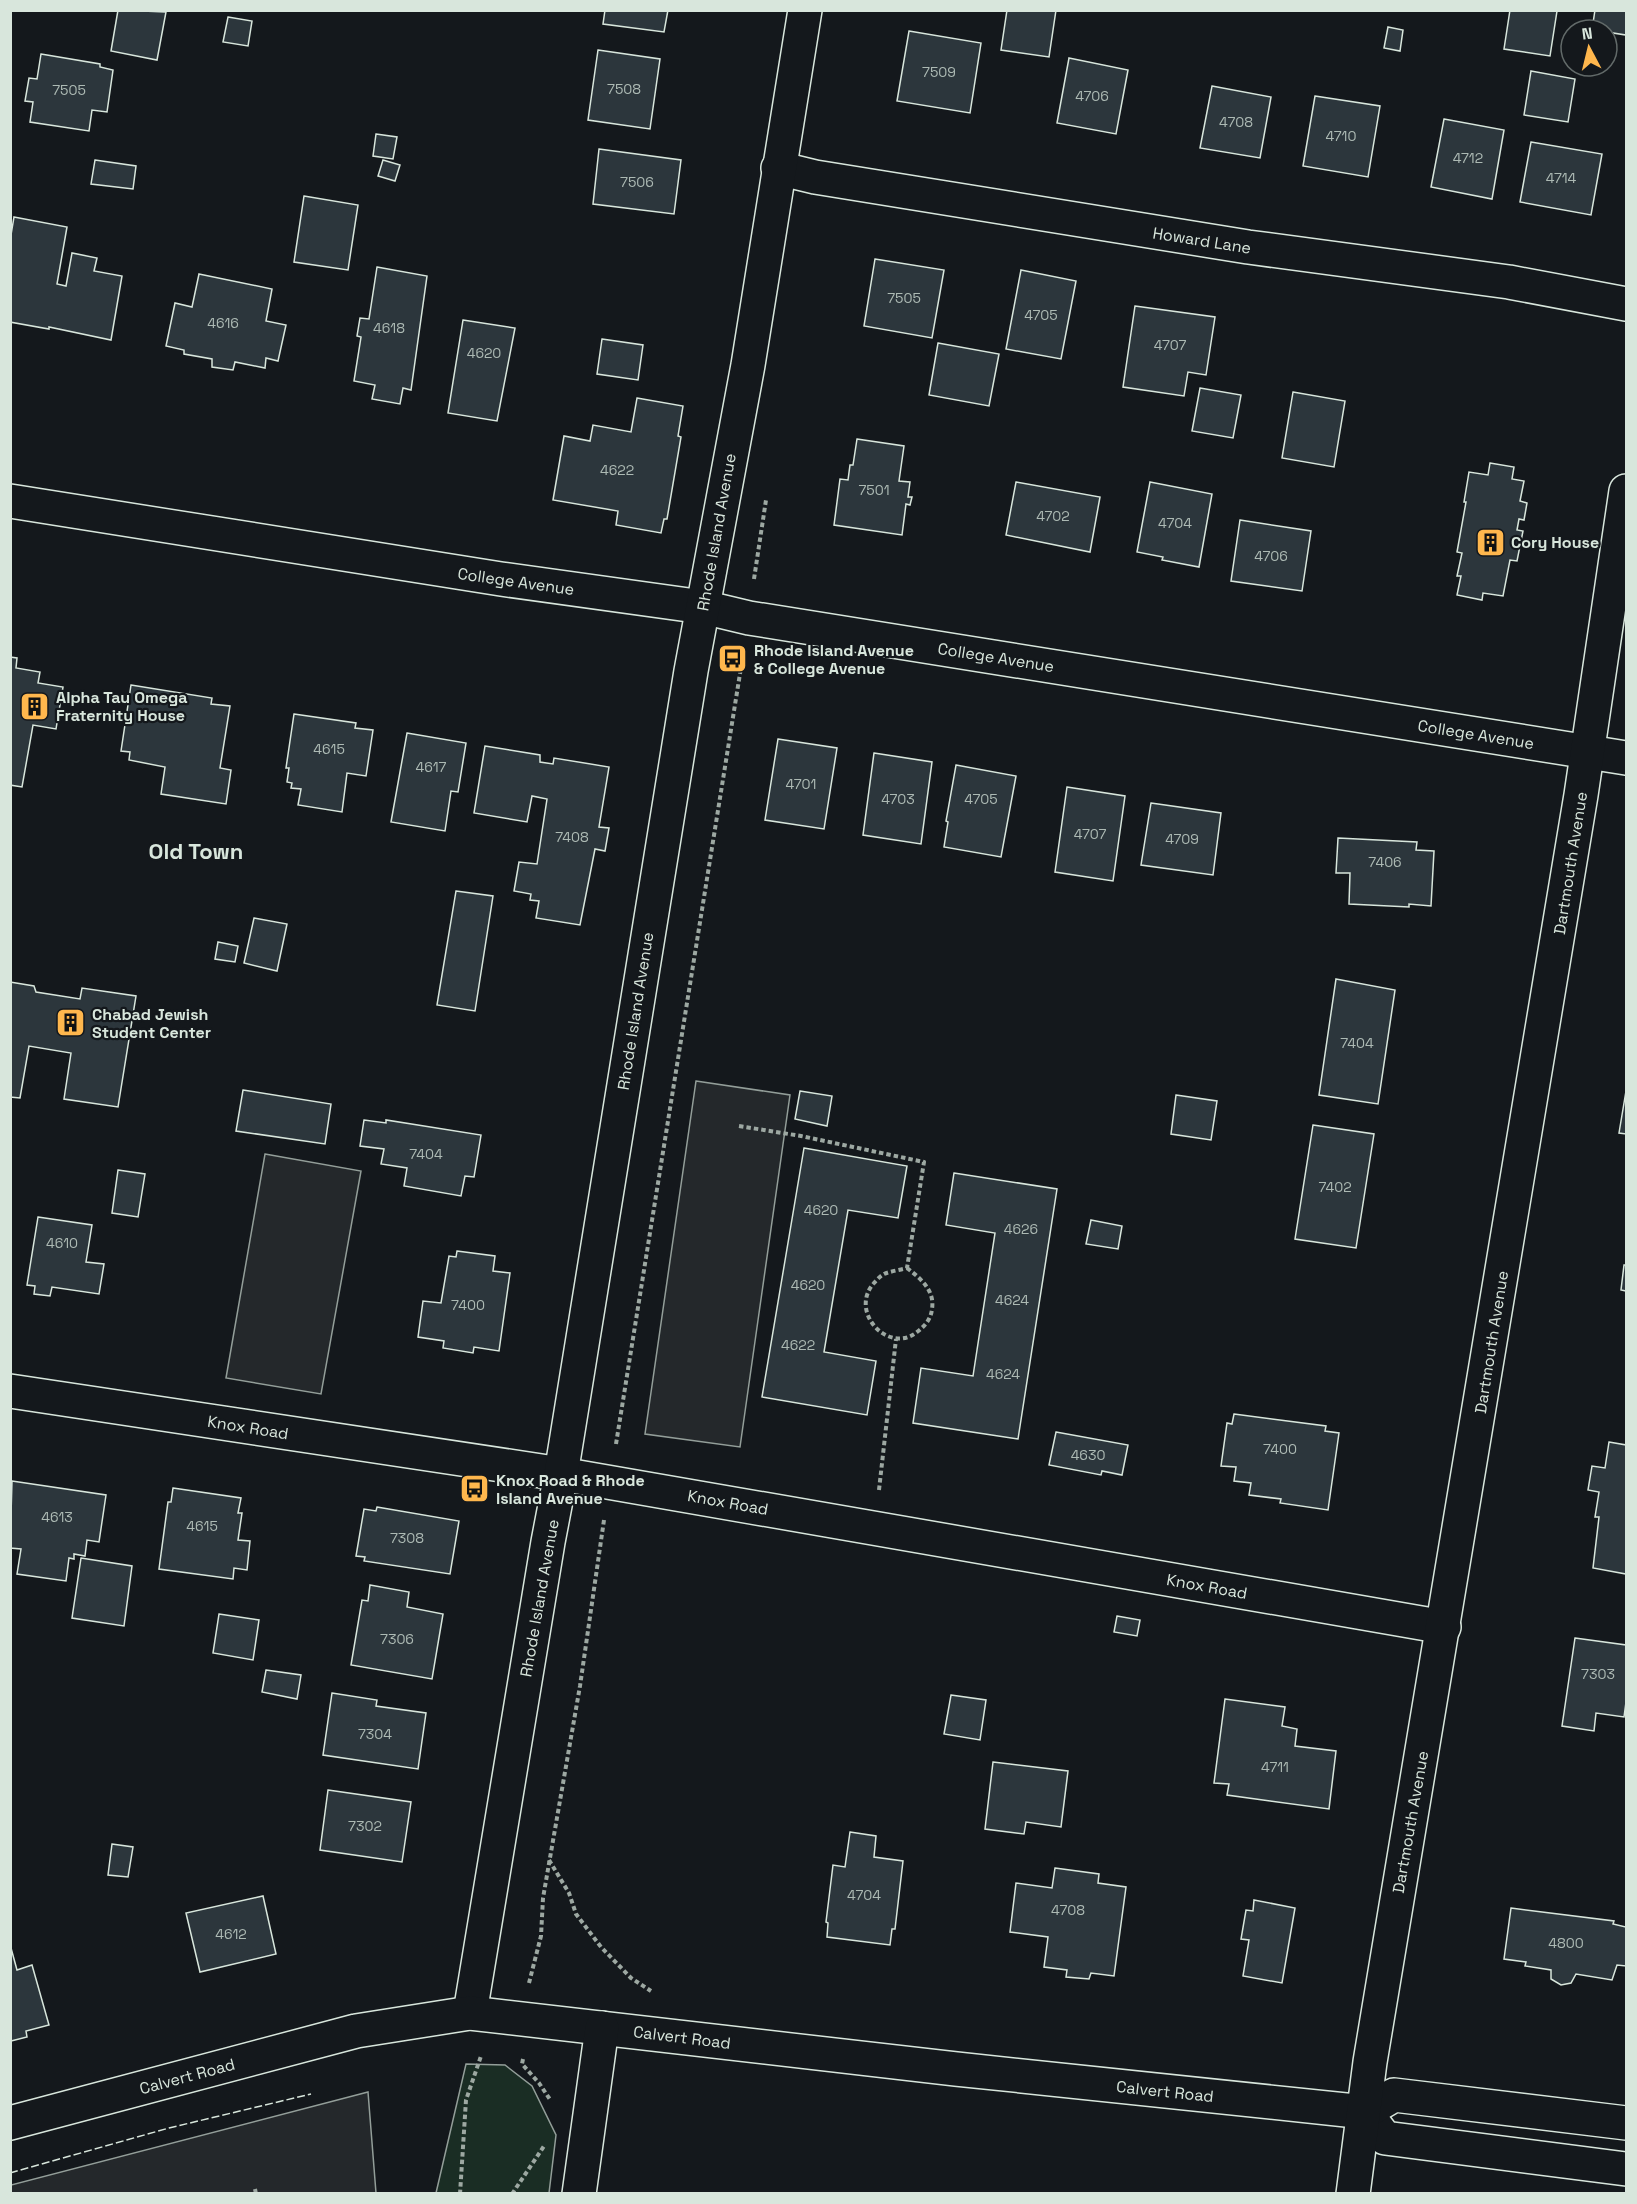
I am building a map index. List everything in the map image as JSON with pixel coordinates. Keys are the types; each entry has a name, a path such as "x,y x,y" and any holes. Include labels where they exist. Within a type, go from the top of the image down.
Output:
{"street":[{"name":"Rhode Island Avenue","path":"470,2013 561,1474 683,718 748,365 805,10"},
{"name":"Howard Lane","path":"778,168 815,177 1213,242 1509,282 1626,304"},
{"name":"Dartmouth Avenue","path":"1353,2193 1381,1994 1444,1627 1587,752 1626,491"},
{"name":"College Avenue","path":"10,501 501,579 703,608 760,620 1626,758"},
{"name":"Knox Road","path":"10,1391 561,1474 1444,1627"},
{"name":"Calvert Road","path":"10,2123 356,2031 470,2013 968,2070 1365,2112"},
{"path":"579,2193 602,2028"},
{"path":"1626,2123 1394,2095 1365,2112 1384,2138 1626,2169"}],"path":[{"path":"615,1448 743,653"},
{"path":"739,1126 801,1136 924,1162 907,1268"},
{"path":"907,1268 920,1278 930,1291 932,1308 927,1324 913,1335 896,1339 876,1330 865,1312 868,1290 882,1274 907,1268"},
{"path":"878,1493 896,1339"},
{"path":"531,1973 541,1936 543,1898 580,1686 605,1512"},
{"path":"549,1859 569,1893 576,1914 595,1939 631,1978 651,1991"},
{"path":"526,2019 522,2064 551,2101"},
{"path":"459,2193 466,2100 482,2056"},
{"path":"512,2193 542,2151 545,2142"}],"green space":[{"path":"466,2064 505,2065 532,2086 556,2135 549,2193 436,2193"}],"shaded area":[{"path":"696,1081 790,1095 740,1447 645,1434"},
{"path":"265,1154 361,1171 321,1394 226,1378"},
{"path":"368,2092 376,2193 11,2193 11,2185"}],"building":[{"path":"118,10 166,12 157,60 111,51"},
{"path":"605,10 668,10 664,32 603,24"},
{"path":"1007,10 1056,10 1049,57 1001,50"},
{"path":"1510,10 1557,11 1550,56 1504,49"},
{"path":"1595,10 1626,10 1626,35 1619,34 1619,18 1594,18"},
{"path":"228,17 252,21 248,46 223,42"},
{"path":"1388,27 1403,30 1400,51 1384,48"},
{"path":"909,31 981,43 970,113 897,101"},
{"path":"598,50 660,59 650,129 588,120"},
{"path":"41,54 100,64 100,67 113,70 107,112 92,110 89,131 30,122 33,102 25,101 29,78 37,79"},
{"path":"1069,58 1128,70 1116,134 1057,123"},
{"path":"1531,71 1559,76 1559,78 1575,79 1568,122 1524,115"},
{"path":"1212,86 1271,97 1260,158 1200,148"},
{"path":"1315,96 1380,106 1368,177 1303,166"},
{"path":"1444,119 1504,130 1492,199 1431,187"},
{"path":"376,134 397,137 393,159 373,156"},
{"path":"1531,142 1602,154 1591,215 1520,202"},
{"path":"599,149 681,160 674,214 593,204"},
{"path":"95,160 136,166 133,189 91,184"},
{"path":"383,160 400,165 395,181 378,176"},
{"path":"304,196 358,205 348,270 294,262"},
{"path":"14,217 67,227 57,284 66,286 72,253 97,258 94,271 122,276 111,340 49,327 49,329 10,322 10,241"},
{"path":"875,259 944,270 932,338 864,326"},
{"path":"377,267 427,276 411,390 403,388 400,404 372,399 375,385 354,381 361,337 357,336 360,318 369,319"},
{"path":"1021,270 1076,281 1061,359 1006,349"},
{"path":"199,274 272,289 266,321 286,325 278,361 266,358 265,368 235,362 233,370 212,367 212,359 184,354 184,350 166,346 175,303 192,307"},
{"path":"1135,306 1215,317 1206,375 1188,372 1184,396 1123,387"},
{"path":"463,320 515,328 497,421 448,413"},
{"path":"602,339 643,345 638,380 597,374"},
{"path":"938,343 999,354 989,406 929,395"},
{"path":"1200,388 1241,395 1233,438 1192,431"},
{"path":"1293,392 1345,401 1334,467 1282,458"},
{"path":"637,398 683,406 678,436 681,437 667,519 664,519 661,533 616,525 618,511 553,500 564,436 590,441 593,425 631,432"},
{"path":"857,439 904,446 899,481 910,482 908,497 912,497 910,505 906,504 902,535 834,525 840,479 848,480"},
{"name":"Cory House","path":"1490,463 1514,467 1512,479 1524,481 1520,501 1527,503 1524,520 1519,519 1517,530 1523,531 1517,561 1510,560 1503,596 1483,593 1482,600 1457,595 1461,576 1457,576 1462,553 1457,552 1469,472 1488,475"},
{"path":"1016,482 1100,497 1090,552 1006,535"},
{"path":"1150,482 1212,494 1199,567 1162,560 1163,557 1137,552"},
{"path":"1240,520 1311,531 1302,591 1231,581"},
{"name":"Alpha Tau Omega Fraternity House","path":"10,657 17,658 16,668 40,672 38,683 63,687 56,729 33,725 22,787 10,785"},
{"path":"131,685 212,698 211,704 230,706 220,768 231,770 226,804 161,794 165,767 129,760 130,752 121,751"},
{"path":"294,714 356,723 355,728 373,730 366,776 347,773 342,812 298,805 301,789 291,788 292,783 287,782 289,768 286,768"},
{"path":"407,733 466,743 458,792 451,791 445,831 391,822"},
{"path":"778,739 837,748 824,829 765,820"},
{"path":"485,746 540,755 540,762 553,764 554,758 609,767 599,827 609,828 605,851 595,849 580,925 536,918 539,901 530,900 531,894 514,891 519,862 537,864 547,799 532,796 527,822 474,813"},
{"path":"874,753 932,762 921,844 863,835"},
{"path":"956,765 1016,776 1001,857 944,847"},
{"path":"1067,787 1125,796 1113,881 1055,872"},
{"path":"1151,803 1221,813 1213,875 1141,865"},
{"path":"1338,838 1417,842 1416,850 1434,851 1431,906 1349,904 1350,873 1336,873"},
{"path":"456,891 493,896 475,1011 437,1005"},
{"path":"254,918 287,924 277,971 244,963"},
{"path":"218,942 238,946 235,962 215,959"},
{"path":"1336,979 1395,990 1378,1104 1319,1095"},
{"name":"Chabad Jewish Student Center","path":"10,982 34,986 36,992 80,999 82,988 136,996 118,1107 64,1099 71,1053 29,1046 20,1098 10,1097"},
{"path":"243,1090 331,1104 325,1144 236,1131"},
{"path":"800,1091 832,1096 827,1126 795,1119"},
{"path":"1626,1091 1626,1134 1619,1133"},
{"path":"1176,1095 1217,1101 1211,1140 1171,1134"},
{"path":"364,1120 386,1123 386,1120 481,1135 474,1177 465,1176 461,1196 404,1186 407,1168 381,1164 384,1149 360,1146"},
{"path":"1313,1125 1374,1134 1356,1248 1295,1239"},
{"path":"804,1148 907,1166 898,1218 848,1210 824,1352 876,1361 867,1415 762,1397"},
{"path":"118,1170 145,1174 138,1217 112,1213"},
{"path":"954,1173 1057,1189 1018,1439 913,1423 921,1368 973,1376 995,1233 946,1225"},
{"path":"38,1217 92,1225 86,1262 104,1264 99,1294 52,1287 50,1296 34,1294 35,1286 27,1285"},
{"path":"1091,1220 1122,1226 1118,1249 1086,1244"},
{"path":"457,1251 495,1256 493,1271 510,1273 499,1351 474,1347 473,1353 443,1348 444,1341 418,1337 423,1301 441,1303 449,1256 456,1257"},
{"path":"1624,1265 1626,1265 1626,1291 1621,1290"},
{"path":"1234,1414 1326,1426 1325,1431 1339,1433 1328,1510 1280,1503 1281,1499 1249,1495 1251,1483 1234,1481 1236,1467 1221,1466 1227,1423 1232,1424"},
{"path":"1056,1432 1128,1445 1122,1475 1102,1471 1101,1475 1049,1465"},
{"path":"1609,1442 1626,1445 1626,1574 1593,1568 1599,1517 1595,1517 1599,1492 1588,1490 1592,1466 1605,1468"},
{"path":"12,1481 106,1495 99,1542 87,1540 85,1556 74,1554 74,1559 69,1558 66,1581 17,1574 21,1549 10,1548"},
{"path":"173,1488 241,1498 238,1513 242,1513 238,1540 250,1541 247,1570 234,1568 233,1579 159,1569 168,1502 171,1502"},
{"path":"377,1507 459,1521 450,1574 364,1561 365,1557 356,1556 364,1509 376,1511"},
{"path":"81,1558 132,1566 124,1626 72,1618"},
{"path":"370,1585 409,1592 407,1607 443,1614 432,1679 351,1665 362,1600 368,1601"},
{"path":"219,1614 259,1620 253,1660 213,1653"},
{"path":"1117,1616 1140,1620 1137,1636 1114,1632"},
{"path":"1575,1638 1626,1645 1624,1717 1596,1713 1594,1731 1562,1726"},
{"path":"266,1670 301,1675 297,1699 262,1692"},
{"path":"332,1693 377,1700 376,1706 426,1713 418,1769 323,1755"},
{"path":"951,1695 986,1700 980,1740 944,1734"},
{"path":"1225,1699 1285,1707 1282,1726 1297,1729 1295,1746 1336,1751 1329,1809 1227,1795 1229,1784 1214,1783"},
{"path":"993,1762 1068,1771 1061,1827 1026,1822 1024,1834 985,1829"},
{"path":"328,1790 411,1802 402,1862 320,1850"},
{"path":"850,1832 876,1836 874,1857 903,1861 895,1929 892,1929 890,1945 827,1937 828,1923 826,1922 833,1865 845,1867"},
{"path":"112,1844 133,1847 128,1877 108,1875"},
{"path":"1055,1868 1099,1874 1098,1883 1126,1887 1114,1976 1091,1973 1089,1979 1066,1977 1067,1970 1044,1967 1048,1937 1010,1932 1016,1883 1052,1888"},
{"path":"263,1896 276,1954 200,1972 186,1913"},
{"path":"1254,1900 1295,1908 1282,1983 1243,1976 1249,1940 1241,1939 1246,1910 1253,1911"},
{"path":"1511,1908 1614,1921 1613,1924 1626,1927 1626,1966 1617,1965 1612,1980 1576,1974 1571,1983 1561,1985 1551,1979 1551,1970 1525,1966 1526,1962 1504,1959"},
{"path":"11,1948 17,1970 32,1965 49,2025 26,2031 27,2037 11,2041"}],"fence":[{"path":"10,2173 169,2128 311,2094"}],"place":[{"name":"Cory House","path":"1490,542"},
{"name":"Rhode Island Avenue & College Avenue","path":"733,659"},
{"name":"Alpha Tau Omega Fraternity House","path":"35,706"},
{"name":"Chabad Jewish Student Center","path":"71,1023"},
{"name":"Knox Road & Rhode Island Avenue","path":"475,1489"}],"district":[{"name":"Old Town","path":"196,851"}]}
